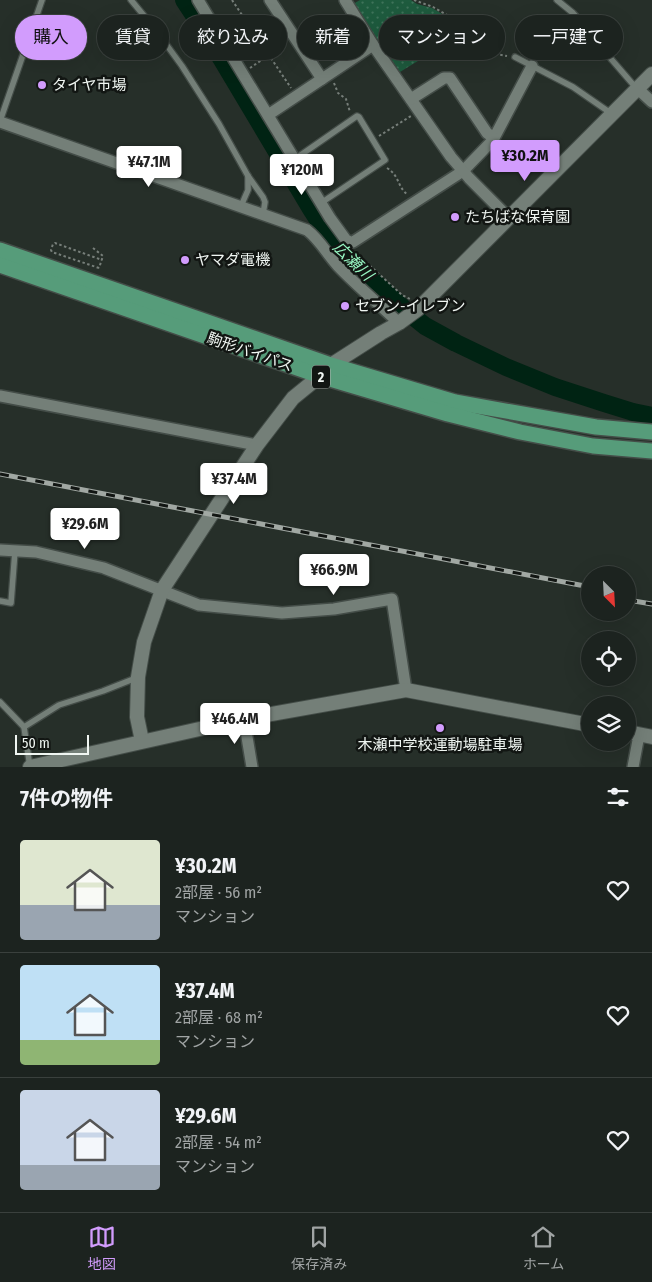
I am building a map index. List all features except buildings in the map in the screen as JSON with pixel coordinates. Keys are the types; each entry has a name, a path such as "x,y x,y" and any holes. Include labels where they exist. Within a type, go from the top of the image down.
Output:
{"main road":[{"name":"駒形バイパス","path":"0,250 331,366 456,402 596,427 652,432"},
{"name":"駒形バイパス","path":"0,266 320,376 448,414 520,432 593,446 652,452"}],"street":[{"path":"198,0 321,203 339,231 350,242 353,242 463,171 494,138 532,66"},
{"path":"270,0 322,78"},
{"path":"345,0 451,157 509,218"},
{"path":"268,115 374,45"},
{"path":"142,741 137,717 138,677 144,642 162,590 257,444 293,398 331,366 419,308 652,74"},
{"path":"411,99 444,78 450,78 487,133 494,138"},
{"path":"638,89 652,102"},
{"path":"0,122 307,230 316,237 345,273 401,321"},
{"path":"0,396 257,444"},
{"path":"0,550 36,552 104,568 199,605 282,613 334,609 392,599 406,690"},
{"path":"30,767 244,719 406,690 581,723"},
{"path":"244,719 252,767"},
{"path":"633,767 639,735"}],"lane":[{"path":"0,122 42,0"},
{"path":"131,0 182,66 219,124 265,202 263,214"},
{"path":"557,0 573,13 638,89"},
{"path":"521,60 573,87 612,114"},
{"path":"295,160 357,116 359,117 385,160 321,203"},
{"path":"241,206 248,190 248,176"},
{"path":"0,601 11,603 15,551"},
{"path":"24,727 60,705 138,677"},
{"path":"0,702 24,727 30,767"}],"path":[{"path":"232,0 242,15"},
{"path":"414,0 433,7 456,20 457,22 449,36 473,48 496,55 515,57"},
{"path":"242,73 262,60"},
{"path":"272,60 295,96"},
{"path":"373,140 419,111"},
{"path":"350,242 356,254 419,308"},
{"path":"93,248 103,256 102,260 99,268 52,252 51,250 55,243 102,260"}],"green space":[{"path":"360,0 411,0 444,15 379,15 379,42 369,27 369,15 361,15 353,4"},
{"path":"392,60 420,60 400,72"}],"waterway":[{"name":"広瀬川","path":"184,0 329,237 352,262 404,309 425,326 506,367 555,387 633,412 652,416"}],"railway":[{"path":"0,474 581,585"},
{"path":"636,601 652,604"}],"place":[{"name":"タイヤ市場","path":"42,85"},
{"name":"たちばな保育園","path":"455,217"},
{"name":"ヤマダ電機","path":"185,260"},
{"name":"セブン-イレブン","path":"345,306"},
{"name":"木瀬中学校運動場駐車場","path":"440,728"}]}
